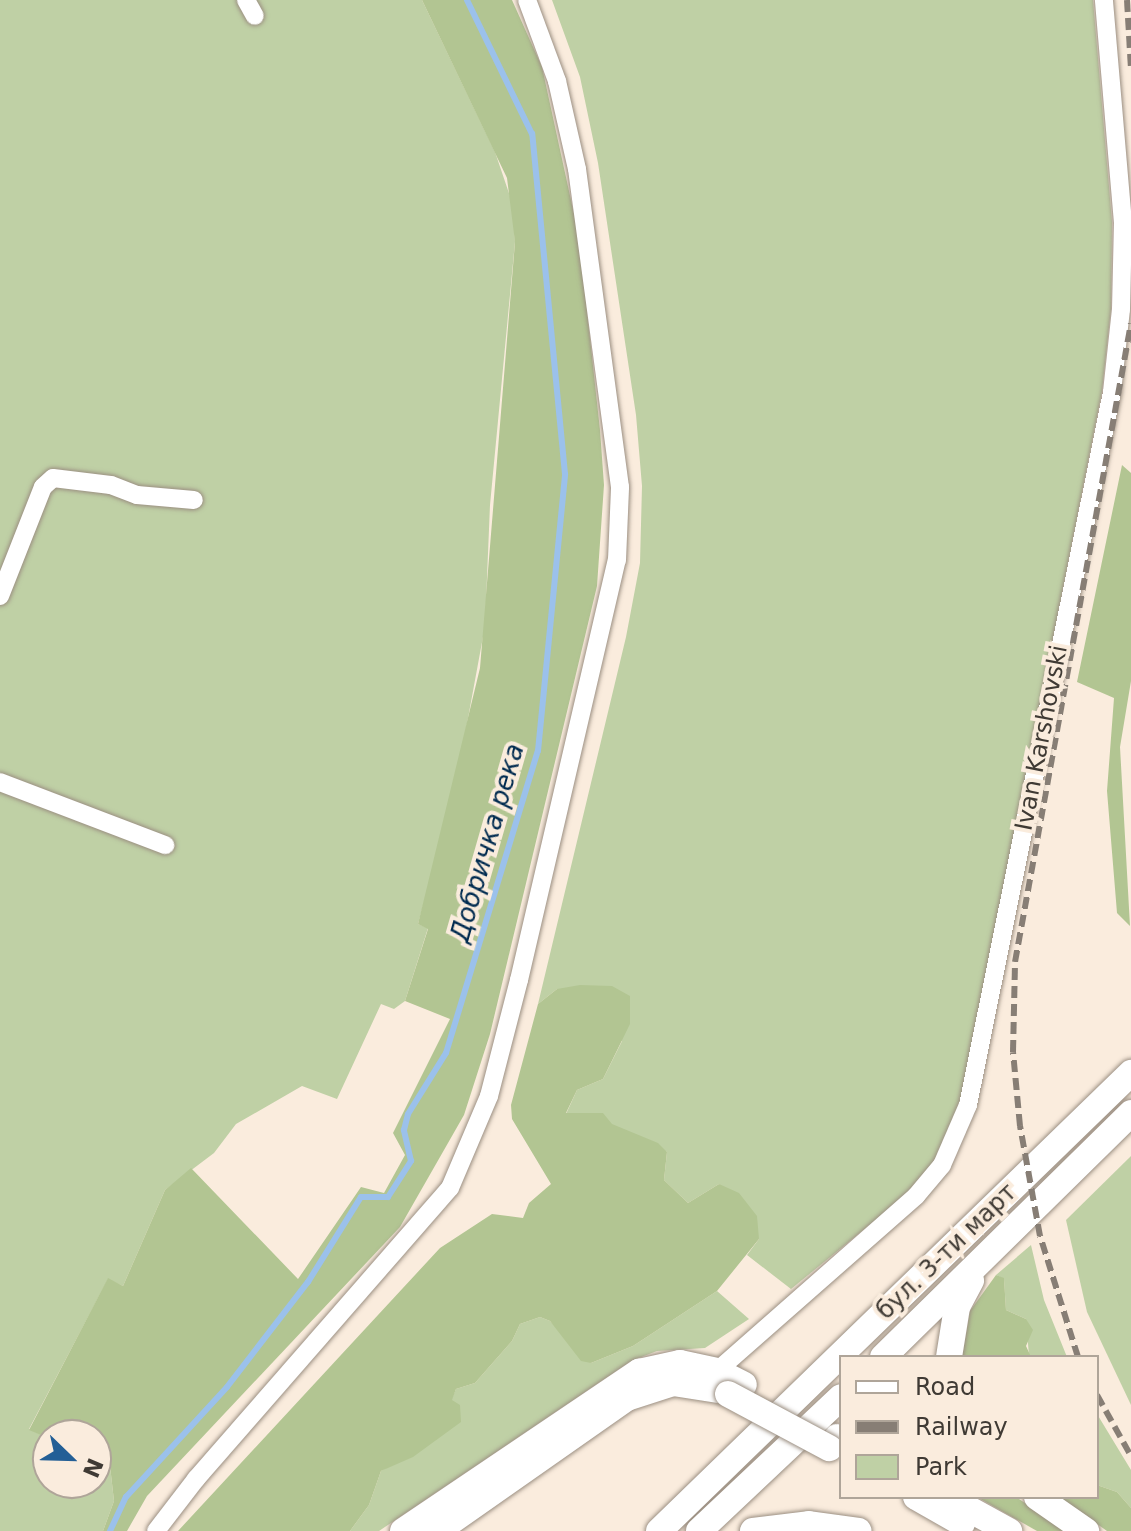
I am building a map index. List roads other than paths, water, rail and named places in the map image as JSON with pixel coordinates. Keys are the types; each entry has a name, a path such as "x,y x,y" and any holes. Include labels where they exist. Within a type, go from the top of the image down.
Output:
{"main road":[{"name":"бул. 3-ти март","path":"840,1355 1131,1073"},
{"name":"бул. 3-ти март","path":"885,1355 978,1267 1131,1113"},
{"path":"949,1355 957,1307 978,1267"},
{"name":"бул. 3-ти март","path":"659,1531 839,1356"},
{"path":"403,1531 616,1383 657,1366 680,1363 837,1445"},
{"path":"437,1531 627,1398 673,1383 724,1384"},
{"path":"699,1531 839,1399"},
{"path":"920,1499 977,1531"},
{"path":"951,1499 1009,1531"},
{"path":"1040,1499 1086,1531"},
{"path":"753,1531 809,1524 859,1531"}],"street":[{"path":"156,1531 196,1479 450,1188 485,1107 519,980 617,560 620,487 577,169 557,81 527,0"},
{"name":"Ivan Karshovski","path":"724,1384 916,1196 942,1165 968,1105 1112,392 1121,309 1123,223 1104,0"},
{"path":"0,596 43,487 53,478 111,485 137,495 194,500"},
{"path":"0,782 165,845"}],"waterway":[{"name":"Добричка река","path":"110,1531 126,1497 227,1387 308,1282 361,1197 388,1197 411,1161 404,1130 408,1114 446,1053 538,751 565,474 532,134 467,0"}],"railway":[{"path":"1127,0 1131,69"},
{"path":"1077,1355 1040,1236 1020,1126 1013,1052 1015,962 1131,323"},
{"path":"1099,1399 1131,1456"}]}
